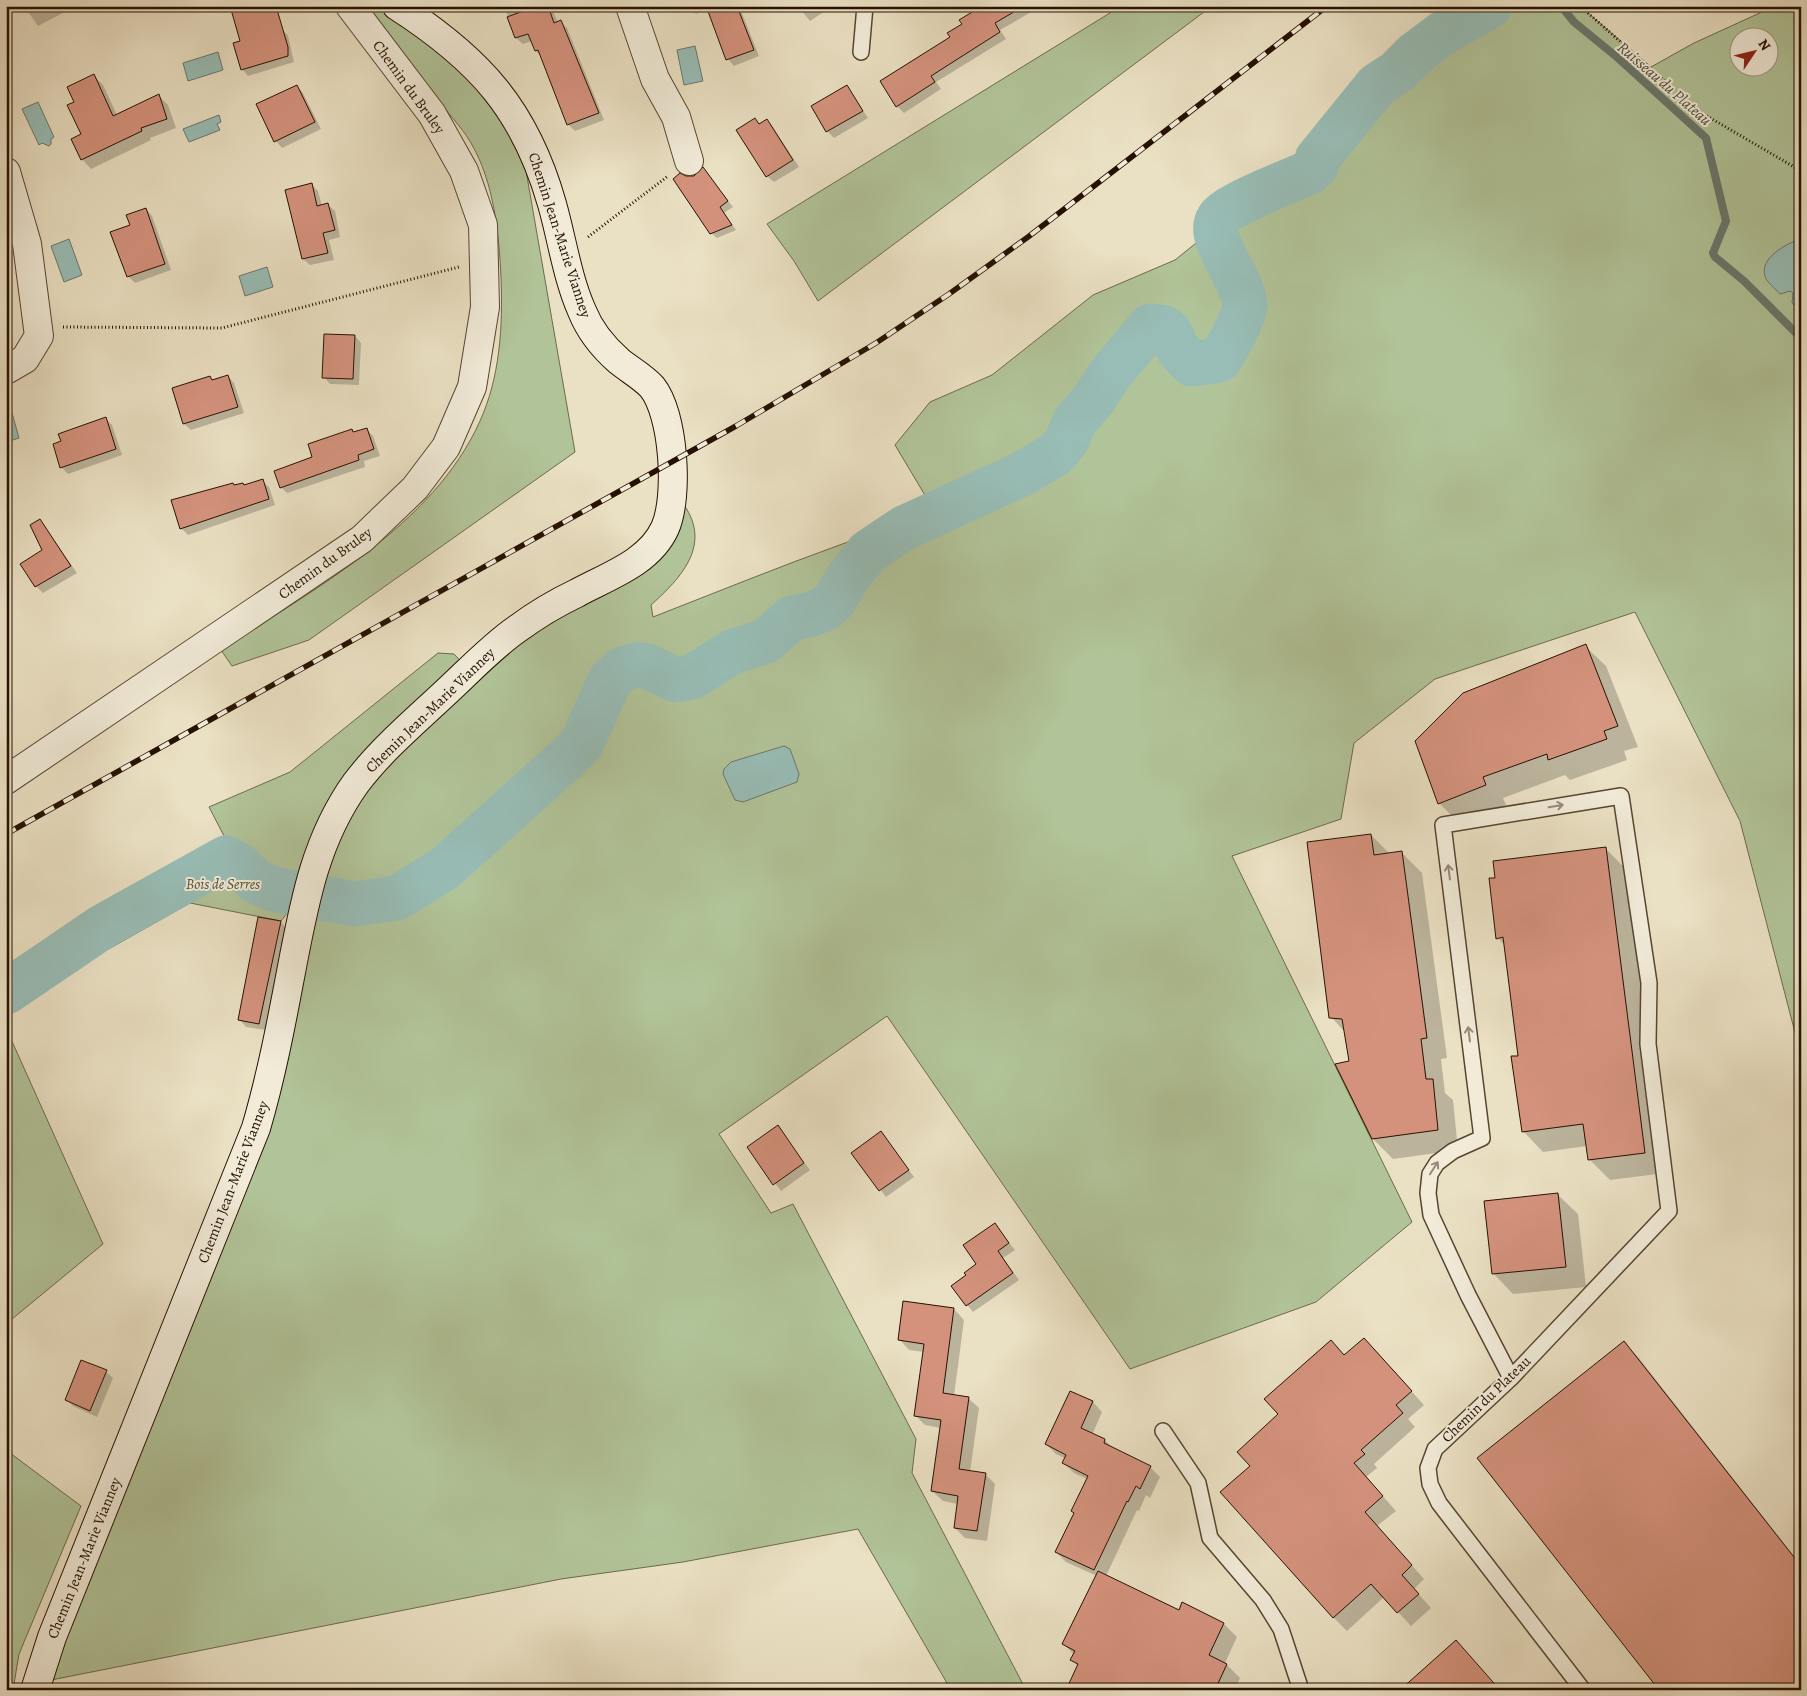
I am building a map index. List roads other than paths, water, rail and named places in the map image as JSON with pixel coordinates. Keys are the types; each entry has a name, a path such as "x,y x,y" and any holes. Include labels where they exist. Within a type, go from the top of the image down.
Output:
{"street":[{"name":"Chemin du Bruley","path":"6,780 362,539 415,488 446,446 472,387 484,307 483,225 464,171 432,114 350,6"},
{"name":"Chemin Jean-Marie Vianney","path":"35,1690 52,1637 256,1128 270,1079 309,880 333,818 358,781 387,748 516,629 550,607 634,562 649,551 664,530 671,506 672,462 668,422 664,408 648,383 610,352 590,327 570,280 552,202 533,151 506,101 493,84 453,48 397,6"},
{"path":"630,6 655,79 676,117 689,161"},
{"path":"6,172 27,244 39,336 25,359 6,370"}],"lane":[{"path":"861,52 865,6"},
{"name":"Chemin du Plateau","path":"1511,1378 1468,1295 1431,1215 1428,1193 1430,1174 1437,1163 1454,1151 1482,1138 1443,825 1621,796 1649,983 1648,1044 1669,1211 1511,1378 1435,1449 1428,1468 1430,1484 1439,1503 1583,1690"},
{"path":"1163,1431 1198,1483 1210,1538 1263,1600 1281,1629 1301,1690"}],"water":[{"path":"695,46 703,81 684,85 677,50"},
{"path":"218,52 223,70 188,81 183,63"},
{"path":"38,102 54,137 51,139 49,146 42,143 39,145 22,109"},
{"path":"219,115 221,122 217,124 220,130 189,142 183,129"},
{"path":"69,239 82,275 64,282 51,246"},
{"path":"1801,239 1801,311 1792,303 1793,293 1790,291 1780,294 1767,281 1764,269 1766,263 1775,252"},
{"path":"267,267 273,287 245,296 239,276"},
{"path":"9,402 19,438 6,442 6,403"},
{"path":"784,746 790,749 799,774 797,782 743,802 735,800 723,774 724,769 731,762"},
{"path":"392,884 408,887 421,897 409,909 393,914 381,914 381,889"}],"waterway":[{"path":"6,992 102,927 226,858 239,865 255,881 273,889 355,904 397,898 445,868 582,743 610,680 622,669 636,665 647,666 676,680 692,677 732,652 766,641 792,618 823,610 834,601 849,576 868,552 904,528 1020,475 1054,455 1066,442 1075,421 1094,399 1110,374 1150,326 1166,329 1180,351 1192,364 1219,360 1239,325 1245,305 1239,284 1217,237 1216,227 1218,219 1223,213 1246,200 1310,172 1316,166 1317,159 1377,85 1397,72 1415,54 1443,33 1490,6"},
{"name":"Ruisseau du Plateau","path":"1561,6 1574,22 1618,58 1706,138 1726,221 1713,253 1801,338"}],"railway":[{"path":"6,834 736,426 876,343 949,294 1028,237 1327,6"}],"park label":[{"name":"Bois de Serres","path":"223,884"}]}
